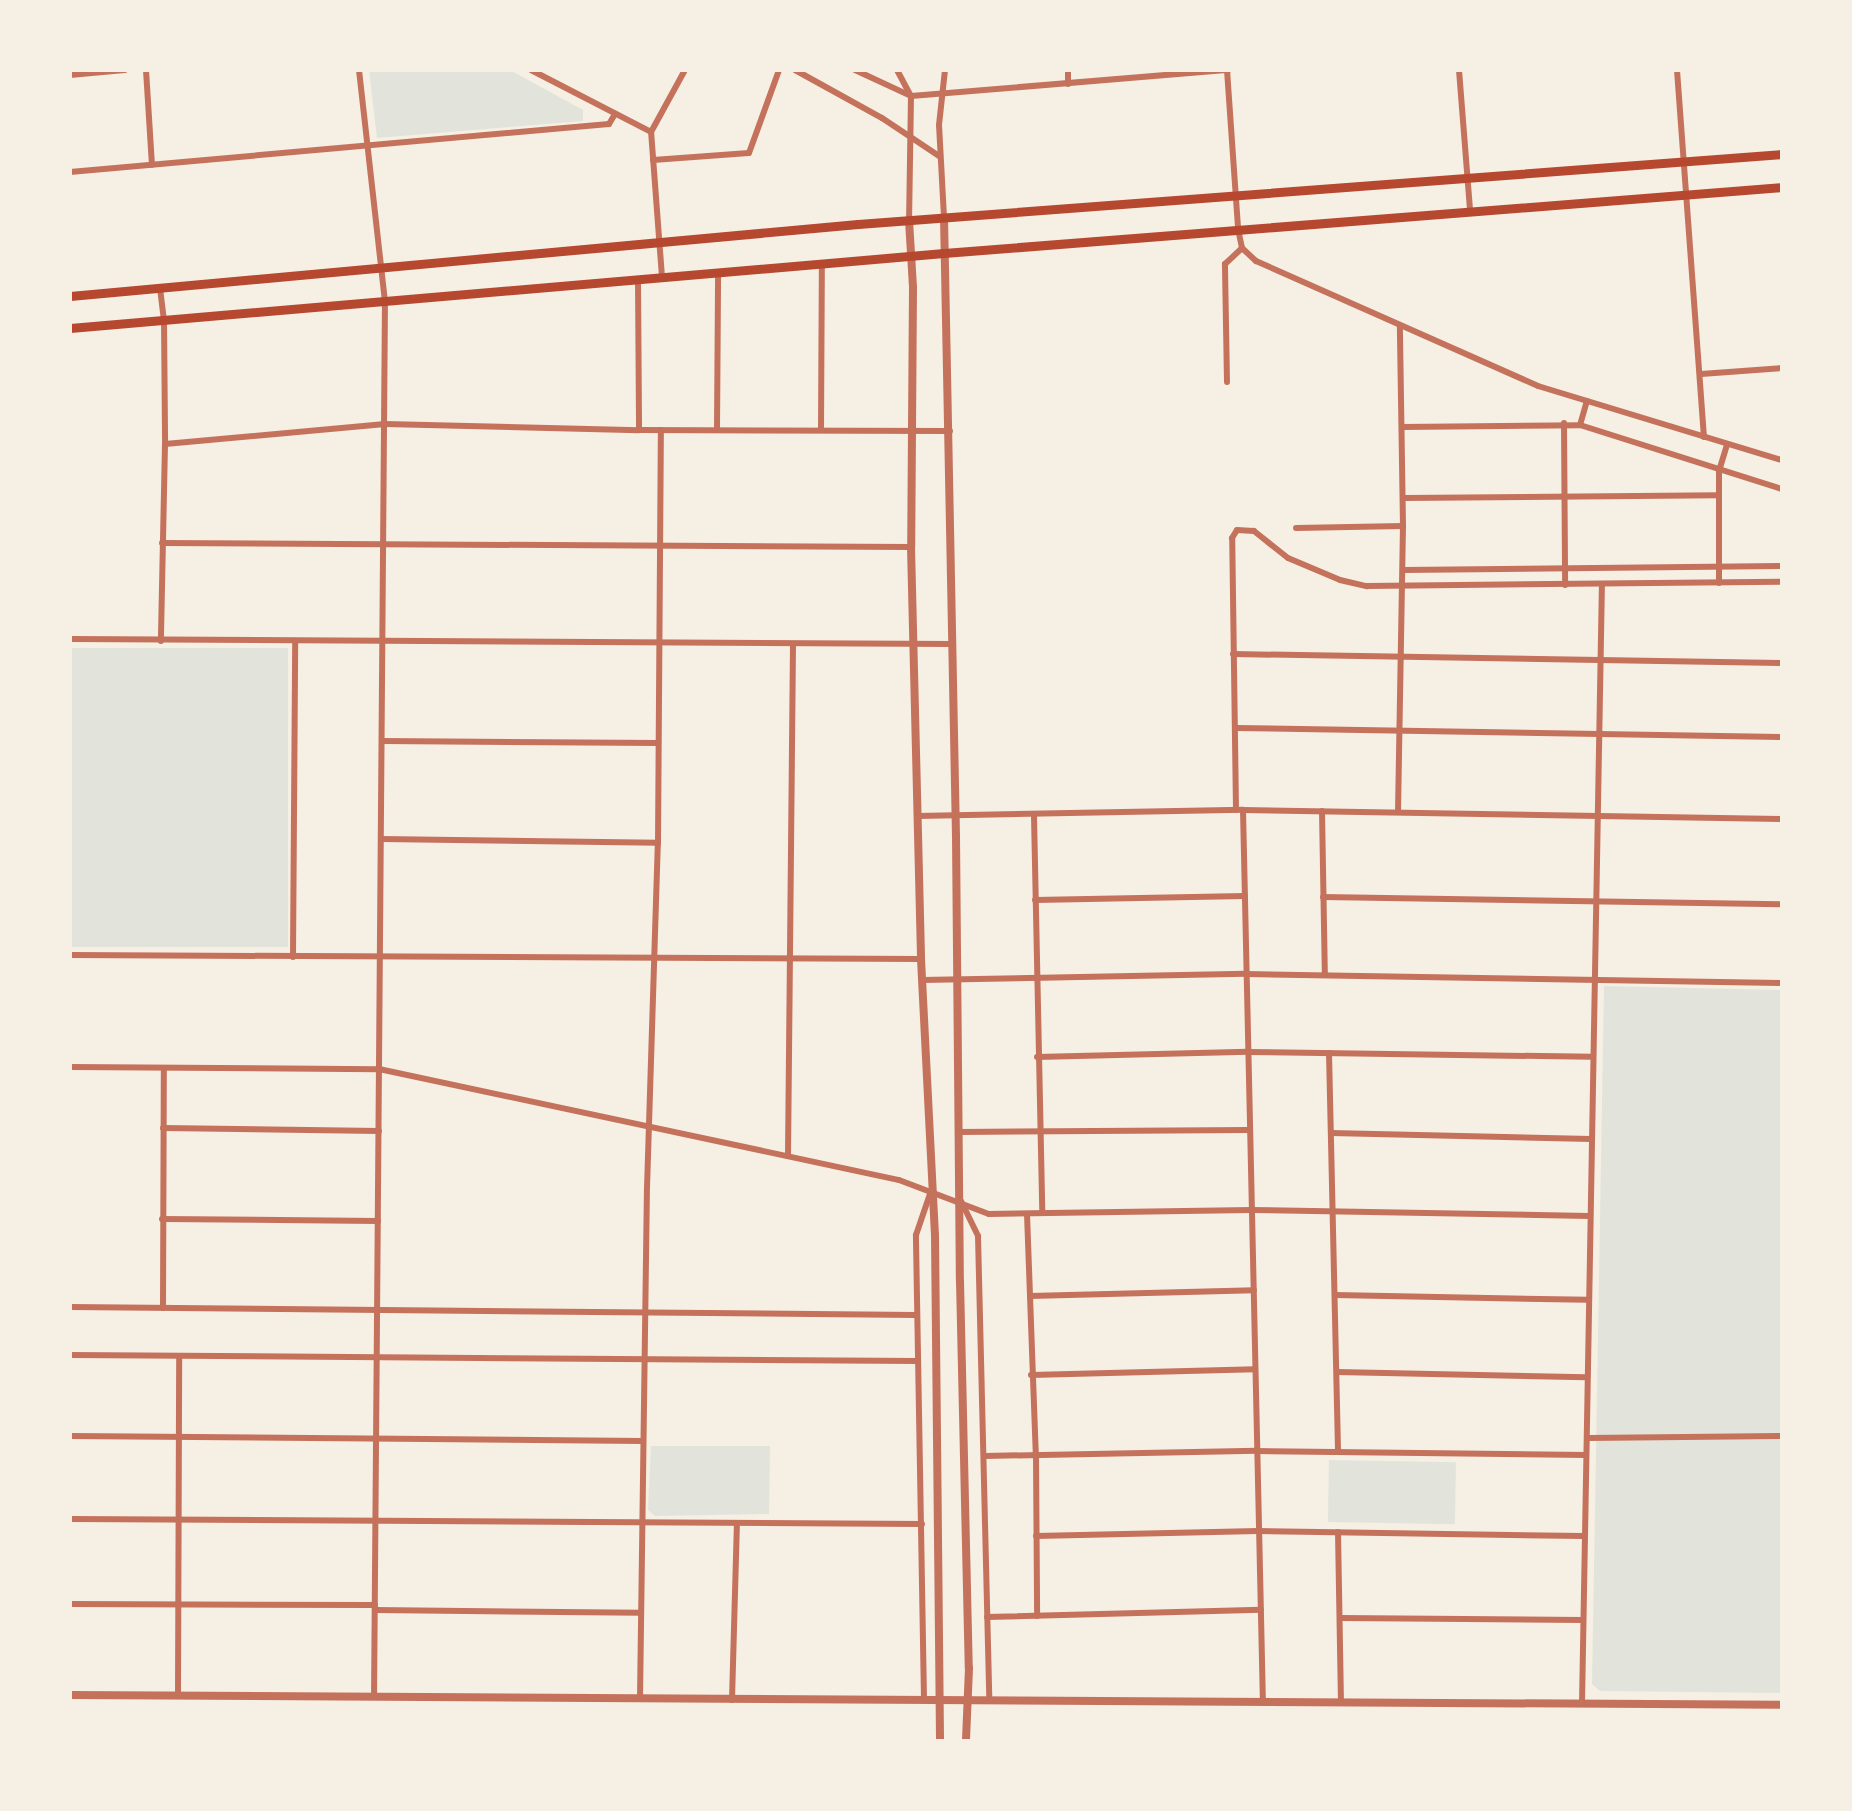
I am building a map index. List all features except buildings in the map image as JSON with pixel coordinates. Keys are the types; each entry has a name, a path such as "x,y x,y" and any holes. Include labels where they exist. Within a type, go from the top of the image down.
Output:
{"main road":[{"path":"70,296 944,217 1782,154"},
{"path":"70,328 822,263 1782,187"}],"street":[{"path":"70,75 125,70"},
{"path":"146,70 152,165"},
{"path":"359,70 385,300 374,1697"},
{"path":"531,70 651,132"},
{"path":"662,277 651,132 685,70"},
{"path":"653,160 749,153 779,70"},
{"path":"795,70 882,118 912,141 939,156"},
{"path":"855,70 911,96 1228,70 1235,194 1242,248 1272,270 1538,386 1782,460"},
{"path":"897,70 911,96 912,128 909,432 921,959 936,1281 940,1741"},
{"path":"945,70 939,156 944,217 950,431 955,979 969,1668 966,1741"},
{"path":"1068,70 1068,84"},
{"path":"1459,70 1470,211"},
{"path":"1677,70 1704,437"},
{"path":"70,172 609,124 615,114"},
{"path":"1227,382 1225,264 1242,248"},
{"path":"821,430 822,263"},
{"path":"717,430 718,272"},
{"path":"638,279 639,430"},
{"path":"160,288 164,319 165,444 161,641"},
{"path":"1398,812 1403,587 1400,326"},
{"path":"1701,374 1782,368"},
{"path":"1580,425 1587,401"},
{"path":"1564,423 1565,585"},
{"path":"165,444 385,424 639,430 950,431"},
{"path":"1402,427 1580,425 1782,489"},
{"path":"640,1699 644,1360 658,843 657,643 661,430"},
{"path":"1719,583 1719,471 1727,444"},
{"path":"1403,498 1718,495"},
{"path":"1296,528 1403,526"},
{"path":"1263,1703 1245,896 1233,654 1232,538 1237,530 1254,531 1288,558 1340,580 1367,586 1782,582"},
{"path":"162,543 911,547"},
{"path":"1403,570 1782,566"},
{"path":"1582,1704 1598,659 1602,586"},
{"path":"70,639 951,644"},
{"path":"293,957 295,641"},
{"path":"788,1156 793,645"},
{"path":"1233,654 1782,663"},
{"path":"1236,728 1782,737"},
{"path":"382,741 658,743"},
{"path":"917,816 1240,810 1782,819"},
{"path":"1322,811 1325,975"},
{"path":"1034,816 1042,1213"},
{"path":"381,839 658,843"},
{"path":"1035,900 1245,896"},
{"path":"1323,897 1782,904"},
{"path":"70,955 656,961 921,959"},
{"path":"922,980 1246,974 1782,983"},
{"path":"1037,1057 1248,1052 1592,1057"},
{"path":"1329,1053 1338,1451"},
{"path":"70,1067 379,1069 899,1180 989,1214 1251,1210 1589,1216"},
{"path":"163,1308 164,1068"},
{"path":"163,1128 379,1131"},
{"path":"960,1132 1040,1134 1249,1130"},
{"path":"1331,1133 1591,1139"},
{"path":"924,1699 916,1235 931,1191"},
{"path":"961,1201 978,1236 989,1700"},
{"path":"1027,1214 1036,1455 1037,1616"},
{"path":"162,1219 378,1221"},
{"path":"1030,1296 1254,1290"},
{"path":"1335,1295 1588,1300"},
{"path":"70,1307 916,1315"},
{"path":"70,1355 918,1361"},
{"path":"178,1695 179,1356"},
{"path":"1031,1375 1255,1369"},
{"path":"1337,1372 1586,1377"},
{"path":"70,1436 643,1441"},
{"path":"1587,1438 1782,1436"},
{"path":"985,1456 1257,1451 1586,1455"},
{"path":"70,1519 922,1524"},
{"path":"732,1700 737,1523"},
{"path":"1036,1536 1258,1531 1583,1536"},
{"path":"1338,1532 1341,1703"},
{"path":"70,1604 641,1613"},
{"path":"987,1617 1261,1610"},
{"path":"1340,1618 1583,1620"},
{"path":"70,1695 1782,1705"}],"shaded area":[{"path":"369,70 510,70 583,110 583,121 377,138"},
{"path":"70,648 288,648 288,947 70,947"},
{"path":"1604,986 1782,990 1782,1693 1600,1691 1592,1684"},
{"path":"651,1446 770,1446 769,1514 655,1516 648,1510"},
{"path":"1329,1460 1456,1462 1455,1524 1328,1522"}]}
